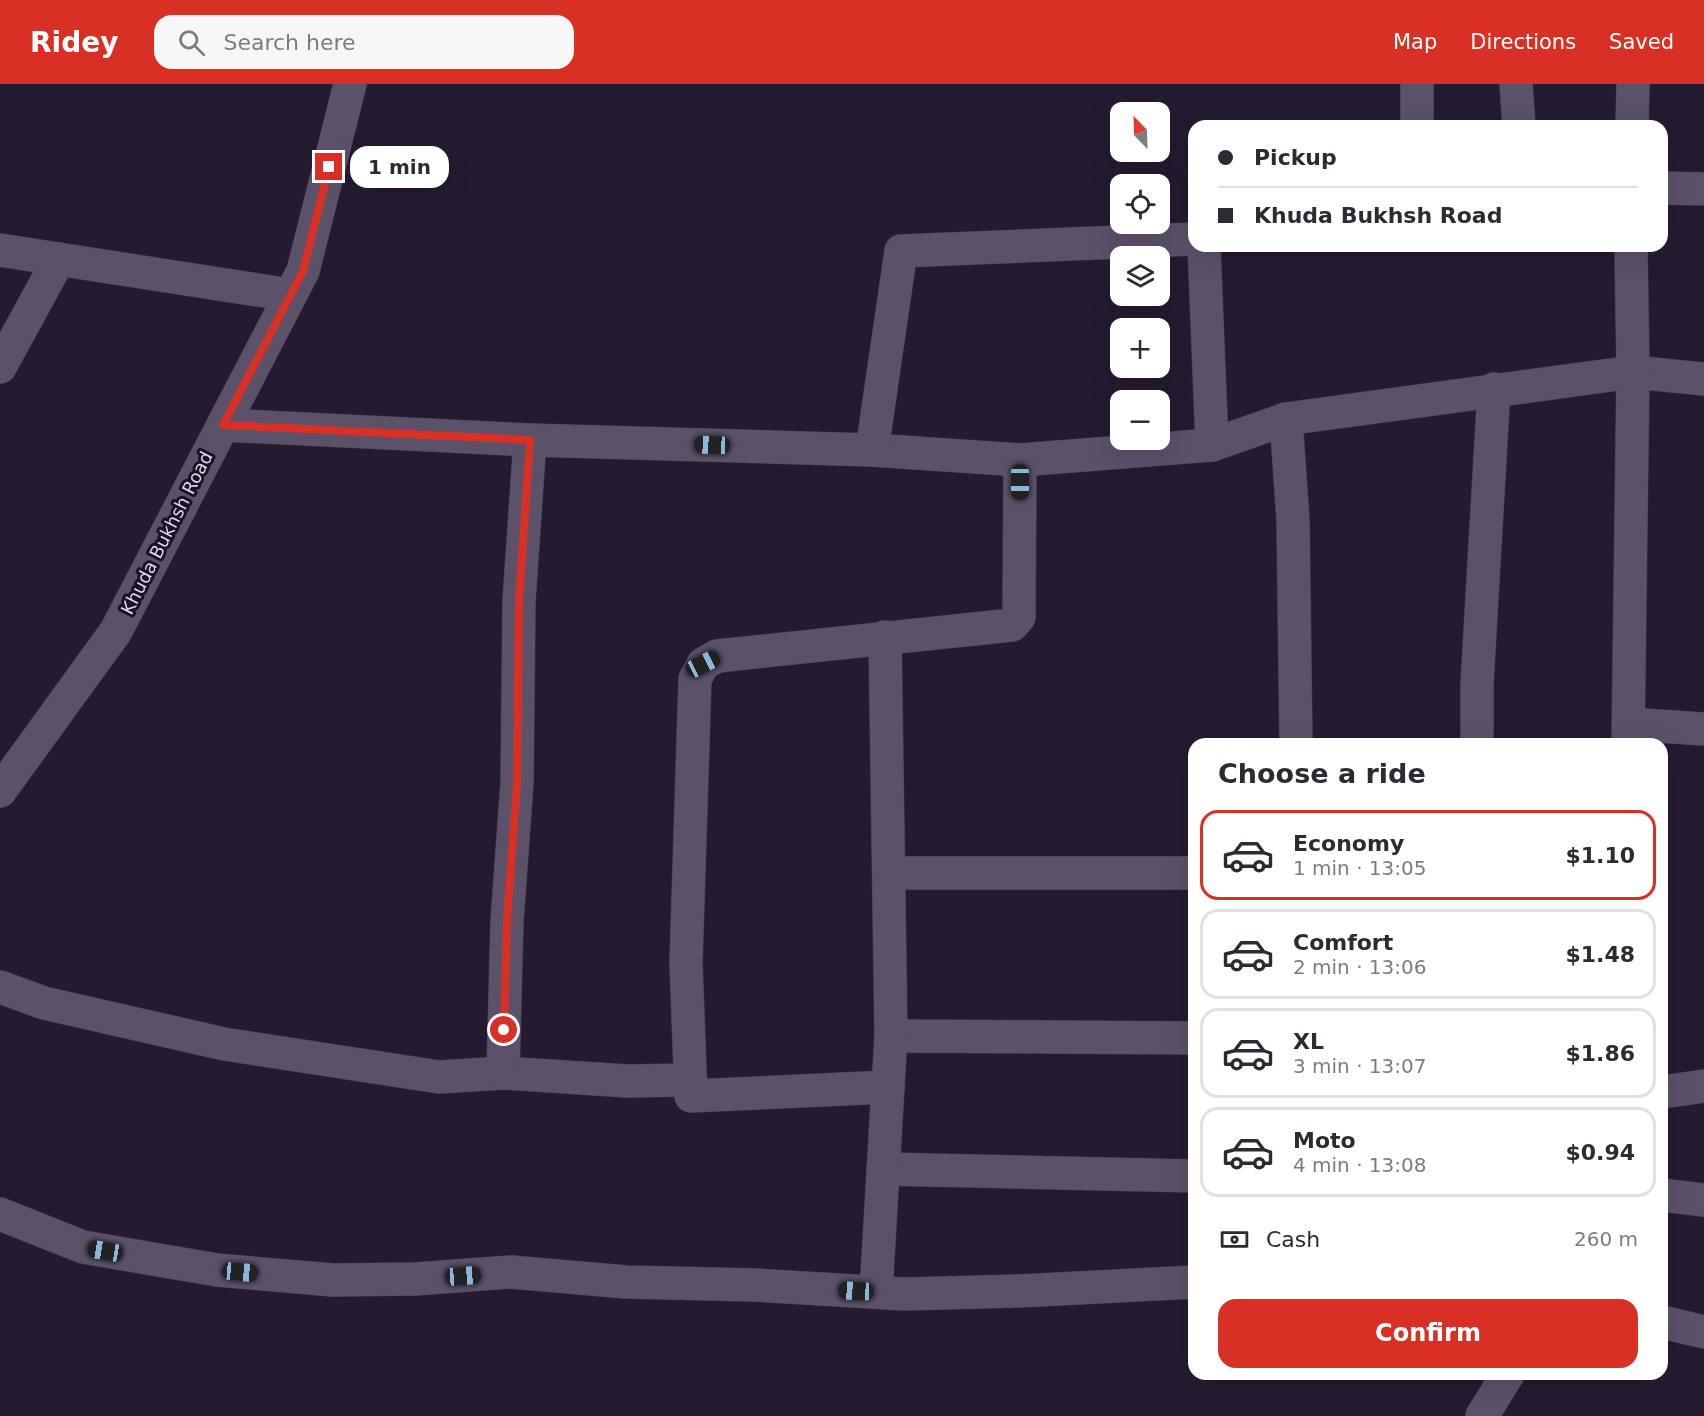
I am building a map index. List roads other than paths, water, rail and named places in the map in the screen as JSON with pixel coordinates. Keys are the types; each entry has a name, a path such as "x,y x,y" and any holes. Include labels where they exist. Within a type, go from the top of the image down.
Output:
{"street":[{"name":"Khuda Bukhsh Road","path":"0,791 116,631 303,271 350,84"},
{"path":"1418,84 1418,120"},
{"path":"1516,84 1519,120"},
{"path":"1632,120 1633,84"},
{"path":"1668,188 1704,189"},
{"path":"872,450 901,251 1188,239"},
{"path":"0,250 290,296"},
{"path":"1204,252 1212,445"},
{"path":"1631,252 1633,372 1629,734 1704,729"},
{"path":"0,367 59,259"},
{"path":"223,425 530,440 872,450 1020,460 1212,445 1286,418 1633,372 1704,379"},
{"path":"1477,738 1477,684 1494,389"},
{"path":"1286,418 1293,520 1296,738"},
{"path":"503,1073 507,921 517,783 519,602 530,440"},
{"path":"888,1086 691,1096 686,963 696,679 703,664 717,657 1012,625 1019,617 1020,460"},
{"path":"876,1292 891,1036 885,637"},
{"path":"889,873 1188,873"},
{"path":"0,987 44,1003 224,1044 439,1077 503,1073 627,1081 690,1080"},
{"path":"891,1036 1188,1038"},
{"path":"1668,1091 1704,1086"},
{"path":"883,1169 1188,1176"},
{"path":"1668,1196 1704,1200"},
{"path":"0,1214 82,1247 240,1272 333,1280 415,1279 511,1272 626,1282 754,1285 876,1292 1019,1291 1188,1282"},
{"path":"1668,1323 1704,1332"},
{"path":"1482,1416 1504,1380"}]}
